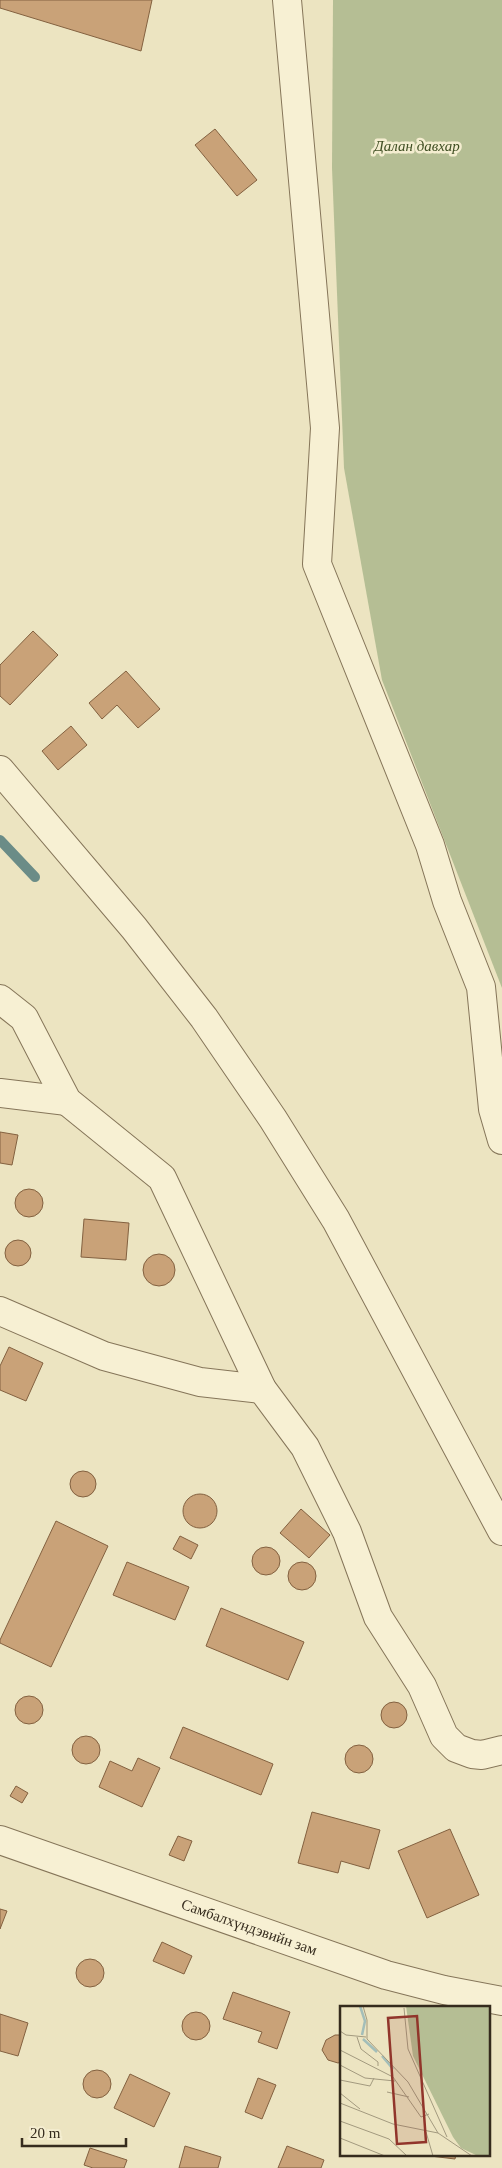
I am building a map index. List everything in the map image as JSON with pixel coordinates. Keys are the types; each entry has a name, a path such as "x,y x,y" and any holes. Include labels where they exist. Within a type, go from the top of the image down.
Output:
{"street":[{"path":"287,0 325,428 316,564 430,845 447,901 481,987 493,1108 502,1140"},
{"path":"0,770 134,928 204,1018 274,1118 336,1220 502,1531"},
{"path":"0,999 24,1018 67,1101 162,1178 262,1388 305,1447 347,1532 378,1617 422,1686 444,1736 456,1748 472,1754 482,1755 502,1750"},
{"path":"0,1093 67,1101"},
{"path":"0,1311 104,1356 200,1382 262,1388"},
{"name":"Самбалхүндэвийн зам","path":"0,1840 386,1975 444,1990 502,2001"}],"green space":[{"name":"Далан давхар","path":"333,0 502,0 502,988 382,680 344,468 332,168"}],"building":[{"path":"0,0 152,0 141,51 0,8"},
{"path":"215,129 257,180 237,196 195,145"},
{"path":"33,631 58,655 10,705 0,696 0,665"},
{"path":"126,671 160,709 138,728 117,705 102,719 89,703"},
{"path":"71,726 87,745 58,770 42,751"},
{"path":"0,1132 18,1135 12,1165 0,1163"},
{"path":"29,1189 39,1193 43,1203 39,1213 29,1217 19,1213 15,1203 19,1193"},
{"path":"84,1219 129,1223 126,1260 81,1257"},
{"path":"18,1240 27,1244 31,1253 27,1262 18,1266 9,1262 5,1253 9,1244"},
{"path":"159,1254 171,1258 175,1270 171,1282 159,1286 147,1282 143,1270 147,1258"},
{"path":"9,1347 43,1363 26,1401 0,1390 0,1366"},
{"path":"83,1471 92,1475 96,1484 92,1493 83,1497 74,1493 70,1484 74,1475"},
{"path":"200,1494 212,1499 217,1511 212,1523 200,1528 188,1523 183,1511 188,1499"},
{"path":"301,1509 330,1535 309,1558 280,1533"},
{"path":"56,1521 108,1546 51,1667 0,1643 0,1640"},
{"path":"180,1536 198,1545 191,1559 173,1549"},
{"path":"266,1547 276,1551 280,1561 276,1571 266,1575 256,1571 252,1561 256,1551"},
{"path":"127,1562 189,1587 175,1620 113,1595"},
{"path":"302,1562 312,1566 316,1576 312,1586 302,1590 292,1586 288,1576 292,1566"},
{"path":"221,1608 304,1642 288,1680 206,1646"},
{"path":"29,1696 39,1700 43,1710 39,1720 29,1724 19,1720 15,1710 19,1700"},
{"path":"394,1702 403,1706 407,1715 403,1724 394,1728 385,1724 381,1715 385,1706"},
{"path":"183,1727 273,1764 261,1795 170,1758"},
{"path":"86,1736 96,1740 100,1750 96,1760 86,1764 76,1760 72,1750 76,1740"},
{"path":"359,1745 369,1749 373,1759 369,1769 359,1773 349,1769 345,1759 349,1749"},
{"path":"138,1758 160,1768 142,1807 99,1787 110,1761 132,1771"},
{"path":"16,1786 28,1793 22,1803 10,1796"},
{"path":"312,1812 380,1830 369,1869 341,1861 338,1873 298,1863"},
{"path":"450,1829 479,1895 427,1918 398,1851"},
{"path":"178,1836 192,1841 184,1861 169,1855"},
{"path":"0,1909 7,1911 0,1929"},
{"path":"162,1942 192,1956 184,1974 153,1961"},
{"path":"90,1959 100,1963 104,1973 100,1983 90,1987 80,1983 76,1973 80,1963"},
{"path":"233,1992 290,2012 277,2049 258,2042 262,2032 223,2019"},
{"path":"196,2012 206,2016 210,2026 206,2036 196,2040 186,2036 182,2026 186,2016"},
{"path":"0,2014 28,2023 18,2056 0,2051"},
{"path":"335,2035 340,2035 340,2062 328,2060 322,2050 326,2040"},
{"path":"97,2070 107,2074 111,2084 107,2094 97,2098 87,2094 83,2084 87,2074"},
{"path":"130,2074 170,2093 154,2127 114,2108"},
{"path":"258,2078 276,2085 262,2119 245,2112"},
{"path":"185,2146 221,2157 218,2168 179,2168"},
{"path":"287,2146 324,2160 321,2168 278,2168"},
{"path":"90,2148 127,2160 124,2168 93,2168 84,2165"},
{"path":"430,2156 456,2156 455,2159"}],"waterway":[{"path":"0,840 35,877"}]}
